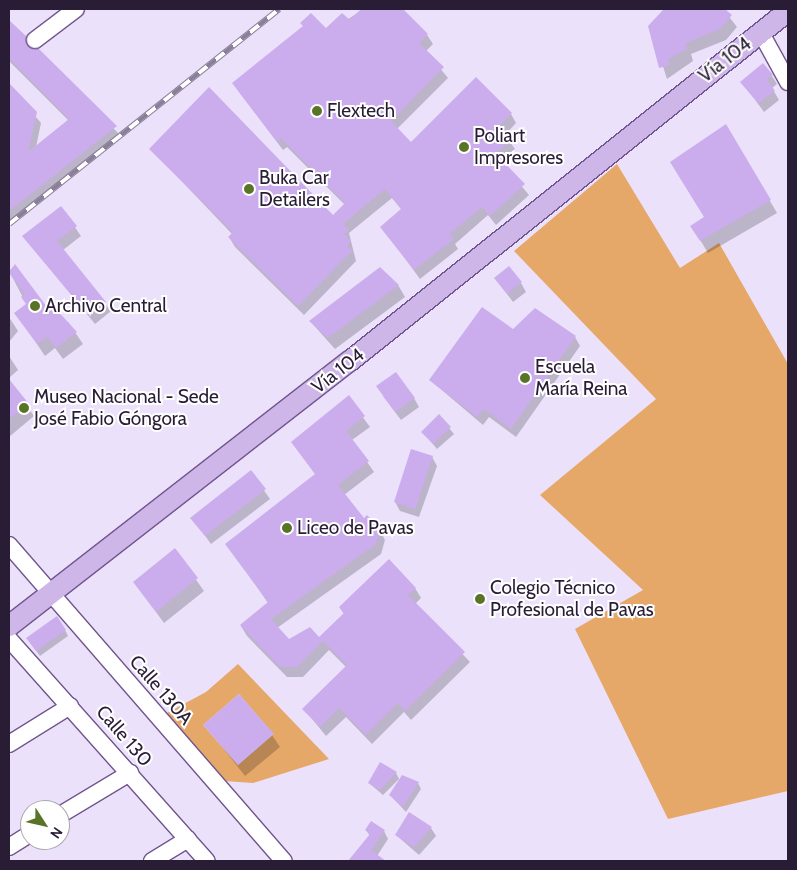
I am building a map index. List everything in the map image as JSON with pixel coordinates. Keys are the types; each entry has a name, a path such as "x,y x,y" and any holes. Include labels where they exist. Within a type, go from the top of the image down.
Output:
{"main road":[{"name":"Vía 104","path":"762,35 788,11"},
{"name":"Vía 104","path":"9,626 51,595 663,110 762,35 788,18"}],"street":[{"path":"35,40 76,9"},
{"path":"762,35 788,82"},
{"name":"Calle 130A","path":"9,545 284,861"},
{"name":"Calle 130","path":"9,639 208,861"},
{"path":"9,744 70,706"},
{"path":"70,809 130,773"},
{"path":"152,861 188,839"},
{"path":"9,847 20,840"}],"shaded area":[{"path":"617,164 680,268 719,243 788,364 788,791 668,819 575,629 643,590 540,495 656,399 514,251"},
{"path":"238,664 329,759 253,783 224,781 167,713 206,692","holes":["239,694 273,734 238,765 203,725"]}],"building":[{"path":"361,9 403,9 428,34 419,43 444,67 391,121 411,142 476,77 512,113 498,127 511,139 496,154 525,184 490,216 482,207 449,234 454,239 414,270 380,227 401,209 385,189 343,224 349,230 344,234 351,241 347,246 352,251 298,306 228,237 233,232 149,149 209,87 333,215 345,203 281,138 277,142 232,83 303,26 300,23 311,13 326,28 342,13 350,20"},
{"path":"664,9 725,9 732,15 720,29 686,43 687,49 668,59 670,65 659,68 648,26"},
{"path":"9,20 26,36 27,46 39,49 117,126 9,211 9,83 37,112 28,152 69,119 9,58"},
{"path":"763,63 773,75 767,79 775,91 758,103 740,82"},
{"path":"726,124 771,200 700,241 690,226 704,217 670,162"},
{"path":"61,206 77,226 57,241 106,302 89,316 22,236"},
{"name":"Archivo Central","path":"15,264 50,311 55,308 77,332 56,348 47,337 37,344 14,313 26,304 21,297 25,294 9,273"},
{"path":"509,266 522,282 507,294 494,278"},
{"path":"380,267 399,285 328,338 309,321"},
{"path":"482,307 513,329 535,308 576,336 511,429 484,409 477,417 429,380"},
{"path":"396,372 415,398 395,412 376,386"},
{"path":"9,379 29,404 9,419"},
{"path":"349,395 365,416 346,431 369,461 338,485 364,518 367,515 380,529 376,544 271,619 289,639 310,627 319,637 344,613 339,607 389,559 416,588 408,595 465,652 405,711 398,703 366,735 339,708 320,727 302,709 347,665 323,641 297,667 280,667 240,625 268,602 225,544 315,474 291,442"},
{"path":"439,414 451,427 433,444 421,432"},
{"path":"411,449 433,456 415,509 394,502"},
{"path":"251,470 266,489 205,536 190,518"},
{"path":"175,548 198,578 156,612 133,582"},
{"path":"57,616 66,630 36,651 26,638"},
{"path":"239,694 274,734 238,765 203,725"},
{"path":"380,762 397,772 380,790 368,783"},
{"path":"402,775 419,782 403,807 389,795"},
{"path":"409,812 432,827 414,847 395,835"},
{"path":"371,821 385,830 371,850 386,861 348,861 370,834 365,830"}],"railway":[{"path":"9,224 279,9"}],"place":[{"name":"Flextech","path":"317,111"},
{"name":"Poliart Impresores","path":"464,147"},
{"name":"Buka Car Detailers","path":"249,189"},
{"name":"Archivo Central","path":"35,306"},
{"name":"Escuela María Reina","path":"525,378"},
{"name":"Museo Nacional - Sede José Fabio Góngora","path":"24,408"},
{"name":"Liceo de Pavas","path":"287,528"},
{"name":"Colegio Técnico Profesional de Pavas","path":"480,599"}]}
